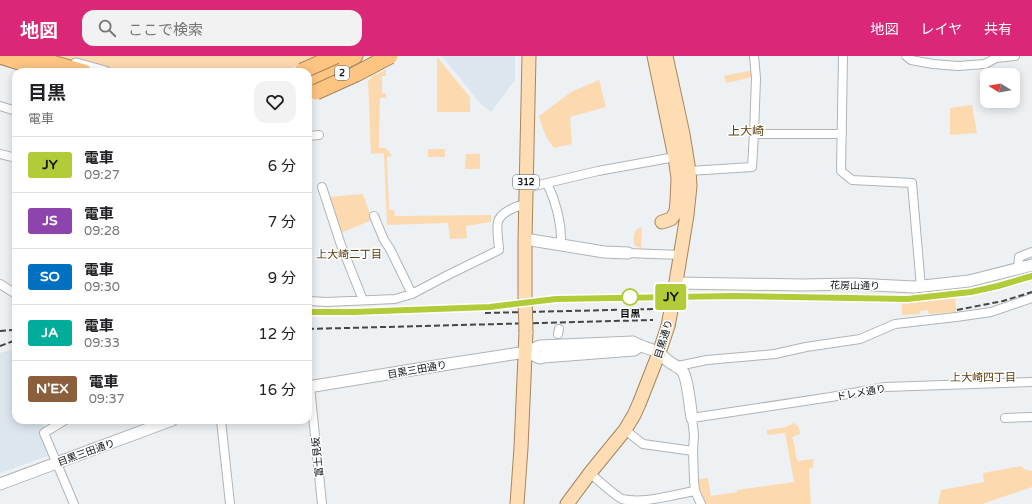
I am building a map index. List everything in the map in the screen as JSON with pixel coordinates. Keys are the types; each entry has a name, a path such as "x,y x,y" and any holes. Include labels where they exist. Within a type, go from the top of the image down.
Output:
{"highway":[{"path":"27,56 70,68"},
{"path":"309,68 336,56"},
{"name":"2","path":"312,74 355,56"},
{"name":"2","path":"312,85 344,72 375,56"},
{"path":"312,93 356,74 390,56"},
{"path":"0,58 37,68"}],"main road":[{"path":"525,56 528,83"},
{"name":"312","path":"517,504 526,352 525,239 529,56"},
{"path":"654,56 675,157 678,183 676,212 671,219 662,222"},
{"name":"目黒通り","path":"567,504 625,430 639,404 668,326 689,205 690,186 683,134 666,56"}],"street":[{"path":"44,56 90,68"},
{"path":"309,68 341,56"},
{"path":"312,93 330,87 385,56"},
{"path":"689,171 752,167 756,78 754,56"},
{"path":"842,56 841,171 852,180 912,183 921,287"},
{"path":"906,56 911,60 958,66 985,64 996,58 1015,56"},
{"path":"0,58 32,68"},
{"path":"0,106 12,110"},
{"path":"754,134 842,134"},
{"path":"312,136 319,135"},
{"path":"0,154 12,157"},
{"path":"526,188 598,171 675,157"},
{"path":"547,183 560,221 562,230 561,244"},
{"path":"322,187 341,245 363,300"},
{"path":"312,301 395,299 412,294 499,250 497,222 501,215 517,206 526,204"},
{"path":"374,216 384,240 412,294"},
{"path":"525,239 604,252 680,255"},
{"path":"1018,270 1019,257 1032,252"},
{"name":"花房山通り","path":"675,288 854,284 921,287 969,281 1018,270 1032,265"},
{"path":"0,284 12,292"},
{"path":"526,352 540,358 634,350 640,346 659,353 671,364 678,366 708,360 775,354 806,347 860,339 895,324 956,318 990,312 1032,298"},
{"name":"目黒三田通り","path":"312,387 526,352"},
{"path":"678,366 683,372 686,380 694,435 693,451 695,491 701,504"},
{"name":"ドレメ通り","path":"692,418 831,397 885,387 1032,382"},
{"name":"富士見坂","path":"312,414 322,504"},
{"path":"1005,418 1032,417"},
{"path":"59,424 44,433 74,504"},
{"name":"目黒三田通り","path":"0,484 161,424"},
{"path":"221,424 230,504"},
{"path":"625,430 643,444 693,451"},
{"path":"590,473 621,498 631,502 644,503 695,491"}],"shaded area":[{"path":"54,56 320,56 292,68 98,68"},
{"path":"442,56 515,56 515,80 491,112 481,104"},
{"path":"437,57 470,97 470,112 437,112"},
{"path":"386,70 386,76 382,76 382,93 386,93 386,98 380,98 379,148 386,148 392,156 387,157 389,210 394,210 395,216 491,215 491,222 466,226 467,238 450,239 448,223 387,225 384,153 371,154 368,81 372,76"},
{"path":"753,70 753,77 726,83 724,76"},
{"path":"599,80 606,107 570,117 572,144 554,148 546,136 539,116 571,92"},
{"path":"972,105 977,133 950,135 950,108"},
{"path":"428,149 445,149 445,157 428,157"},
{"path":"466,154 480,154 480,169 465,169"},
{"path":"363,194 372,220 341,233 327,197"},
{"path":"642,227 641,248 635,246 634,237 637,229"},
{"path":"955,292 956,312 929,314 928,310 920,311 920,314 902,315 901,295"},
{"path":"11,350 12,352 12,424 44,424 50,455 0,473 0,353"},
{"path":"794,423 798,426 800,432 800,434 792,437 797,460 814,459 813,467 809,469 811,504 706,504 700,488 699,479 708,478 711,496 737,492 737,490 794,482 785,433 769,435 767,434 767,430 786,427"},
{"path":"1021,466 1026,470 1032,471 1032,487 982,504 938,504 941,490 984,482 983,473"}],"railway":[{"path":"957,294 998,286 1032,276"},
{"path":"957,310 1003,301 1032,292"},
{"path":"312,312 490,307 556,299 660,297"},
{"path":"485,313 653,309"},
{"path":"312,329 653,320"},
{"path":"0,331 12,330"},
{"path":"0,346 12,342"}],"train":[{"name":"JY","path":"312,312 330,313 456,309 513,305 556,299 734,296 907,299 971,292 1032,276"}],"place":[{"name":"目黒","path":"630,297"}],"district":[{"name":"上大崎","path":"746,131"},
{"name":"上大崎二丁目","path":"349,254"},
{"name":"上大崎四丁目","path":"983,377"}]}
